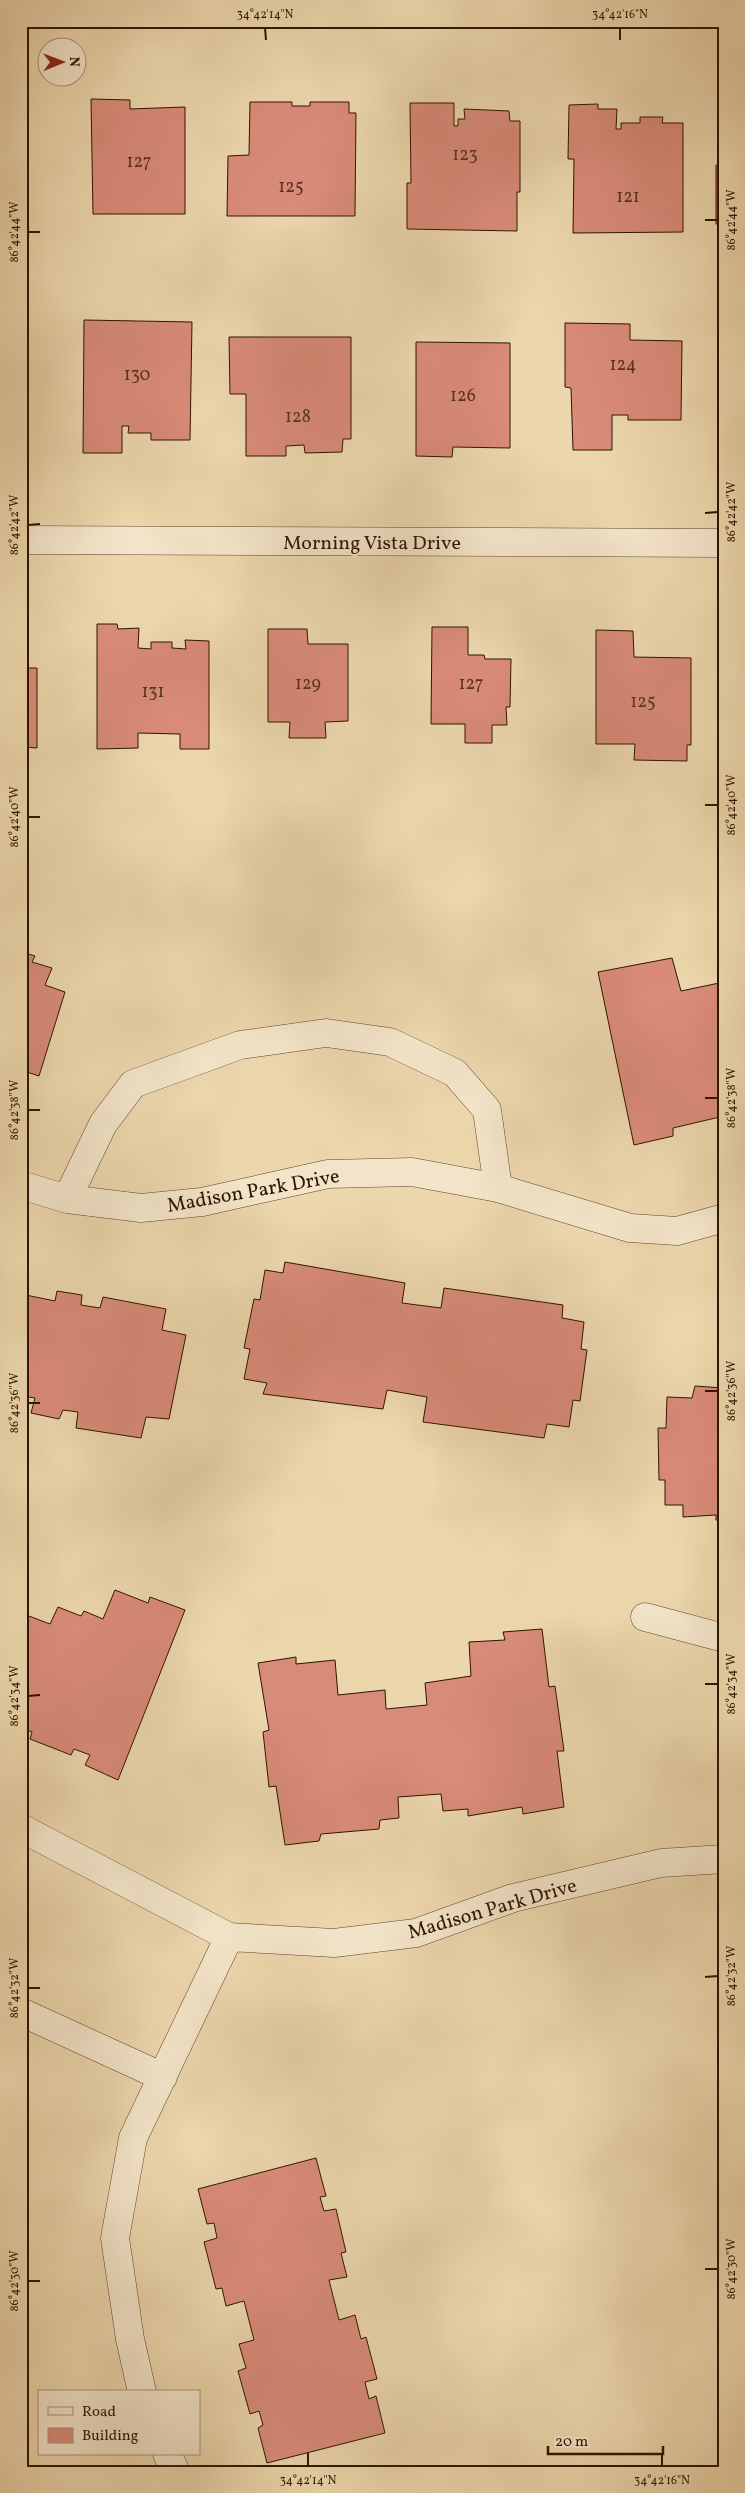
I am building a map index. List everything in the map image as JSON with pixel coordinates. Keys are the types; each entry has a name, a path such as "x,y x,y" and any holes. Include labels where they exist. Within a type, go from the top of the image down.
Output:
{"street":[{"name":"Morning Vista Drive","path":"21,540 724,543"},
{"path":"67,1199 103,1124 133,1084 240,1045 326,1033 390,1042 455,1073 487,1110 498,1188"},
{"name":"Madison Park Drive","path":"21,1185 67,1199 141,1208 202,1202 328,1174 412,1172 498,1188 630,1228 677,1231 724,1218"},
{"path":"645,1617 724,1638"},
{"name":"Madison Park Drive","path":"21,1828 229,1937 334,1944 416,1932 513,1898 661,1864 724,1859"},
{"path":"142,2390 130,2339 115,2238 133,2138 229,1937"},
{"path":"21,2012 163,2077"},
{"path":"167,2456 176,2472"}],"building":[{"path":"91,99 130,100 130,109 185,107 185,214 93,214"},
{"path":"250,102 292,102 292,106 310,106 310,102 349,102 349,113 356,113 355,216 227,216 228,156 249,155"},
{"path":"410,103 454,103 454,126 458,126 458,119 465,119 464,109 509,111 510,121 520,121 520,192 517,192 517,231 407,229 407,183 411,183"},
{"path":"598,104 598,109 617,109 616,129 621,129 621,123 640,123 640,117 663,117 662,123 683,123 683,232 573,233 574,159 568,159 569,105"},
{"path":"21,117 28,117 28,227 21,227"},
{"path":"716,165 724,165 724,224 716,224"},
{"path":"21,317 28,317 28,401 21,401"},
{"path":"84,320 192,322 190,440 151,440 151,433 128,433 129,426 122,426 122,453 83,453"},
{"path":"565,323 630,324 630,340 682,341 681,420 628,420 628,415 612,415 612,450 573,450 571,388 565,387"},
{"path":"229,337 351,337 351,439 343,439 342,452 305,453 304,445 286,446 286,456 246,456 246,394 230,394"},
{"path":"416,342 510,343 510,448 453,447 452,457 416,456"},
{"path":"97,624 117,624 118,629 139,628 138,648 151,649 151,642 172,642 172,648 186,649 185,640 209,641 209,749 180,749 180,734 138,733 138,748 97,749"},
{"path":"432,627 468,627 468,655 484,655 485,659 511,659 510,707 506,707 507,725 492,725 492,743 465,743 465,724 431,724"},
{"path":"268,629 307,629 308,644 348,644 348,721 325,722 326,738 289,738 290,722 268,722"},
{"path":"596,630 633,631 634,657 691,658 691,745 687,745 687,761 634,760 635,744 596,744"},
{"path":"21,664 26,664 26,668 37,668 37,748 21,747"},
{"path":"21,952 35,956 32,962 52,968 45,985 65,992 39,1076 21,1070"},
{"path":"672,958 681,991 724,982 724,1116 673,1128 673,1136 634,1145 598,972"},
{"path":"285,1262 405,1283 402,1303 441,1308 444,1288 563,1305 562,1318 584,1322 581,1349 587,1350 580,1401 573,1400 569,1427 547,1424 544,1438 423,1422 427,1397 387,1390 383,1409 263,1394 267,1383 244,1379 250,1349 244,1348 254,1299 260,1300 265,1270 283,1273"},
{"path":"57,1291 82,1295 81,1305 100,1308 103,1297 166,1309 162,1330 186,1335 169,1419 146,1417 141,1438 76,1428 78,1412 63,1410 59,1419 31,1413 35,1398 21,1396 21,1294 55,1301"},
{"path":"695,1386 724,1388 724,1521 716,1520 716,1515 683,1517 683,1505 665,1505 665,1480 659,1480 658,1428 666,1428 667,1397 692,1398"},
{"path":"115,1590 148,1603 150,1597 185,1610 118,1780 85,1765 90,1755 74,1749 71,1755 30,1739 32,1732 21,1728 21,1613 50,1624 58,1607 81,1616 84,1611 103,1619"},
{"path":"542,1629 549,1687 555,1686 564,1751 557,1751 564,1807 523,1814 522,1807 468,1816 468,1809 443,1811 441,1794 398,1797 399,1818 380,1820 379,1829 321,1834 319,1841 285,1845 276,1786 269,1787 263,1732 269,1730 258,1663 296,1657 296,1664 335,1660 338,1695 385,1690 386,1709 427,1705 425,1683 471,1676 469,1642 505,1640 503,1632"},
{"path":"316,2158 326,2196 320,2197 324,2211 336,2209 346,2252 341,2253 347,2277 329,2280 339,2320 355,2315 361,2339 366,2337 377,2379 365,2382 369,2399 376,2396 385,2433 267,2463 258,2428 263,2425 259,2411 250,2414 238,2371 246,2368 239,2344 254,2340 244,2301 226,2306 222,2288 216,2289 204,2242 217,2238 214,2223 207,2224 198,2189"}]}
